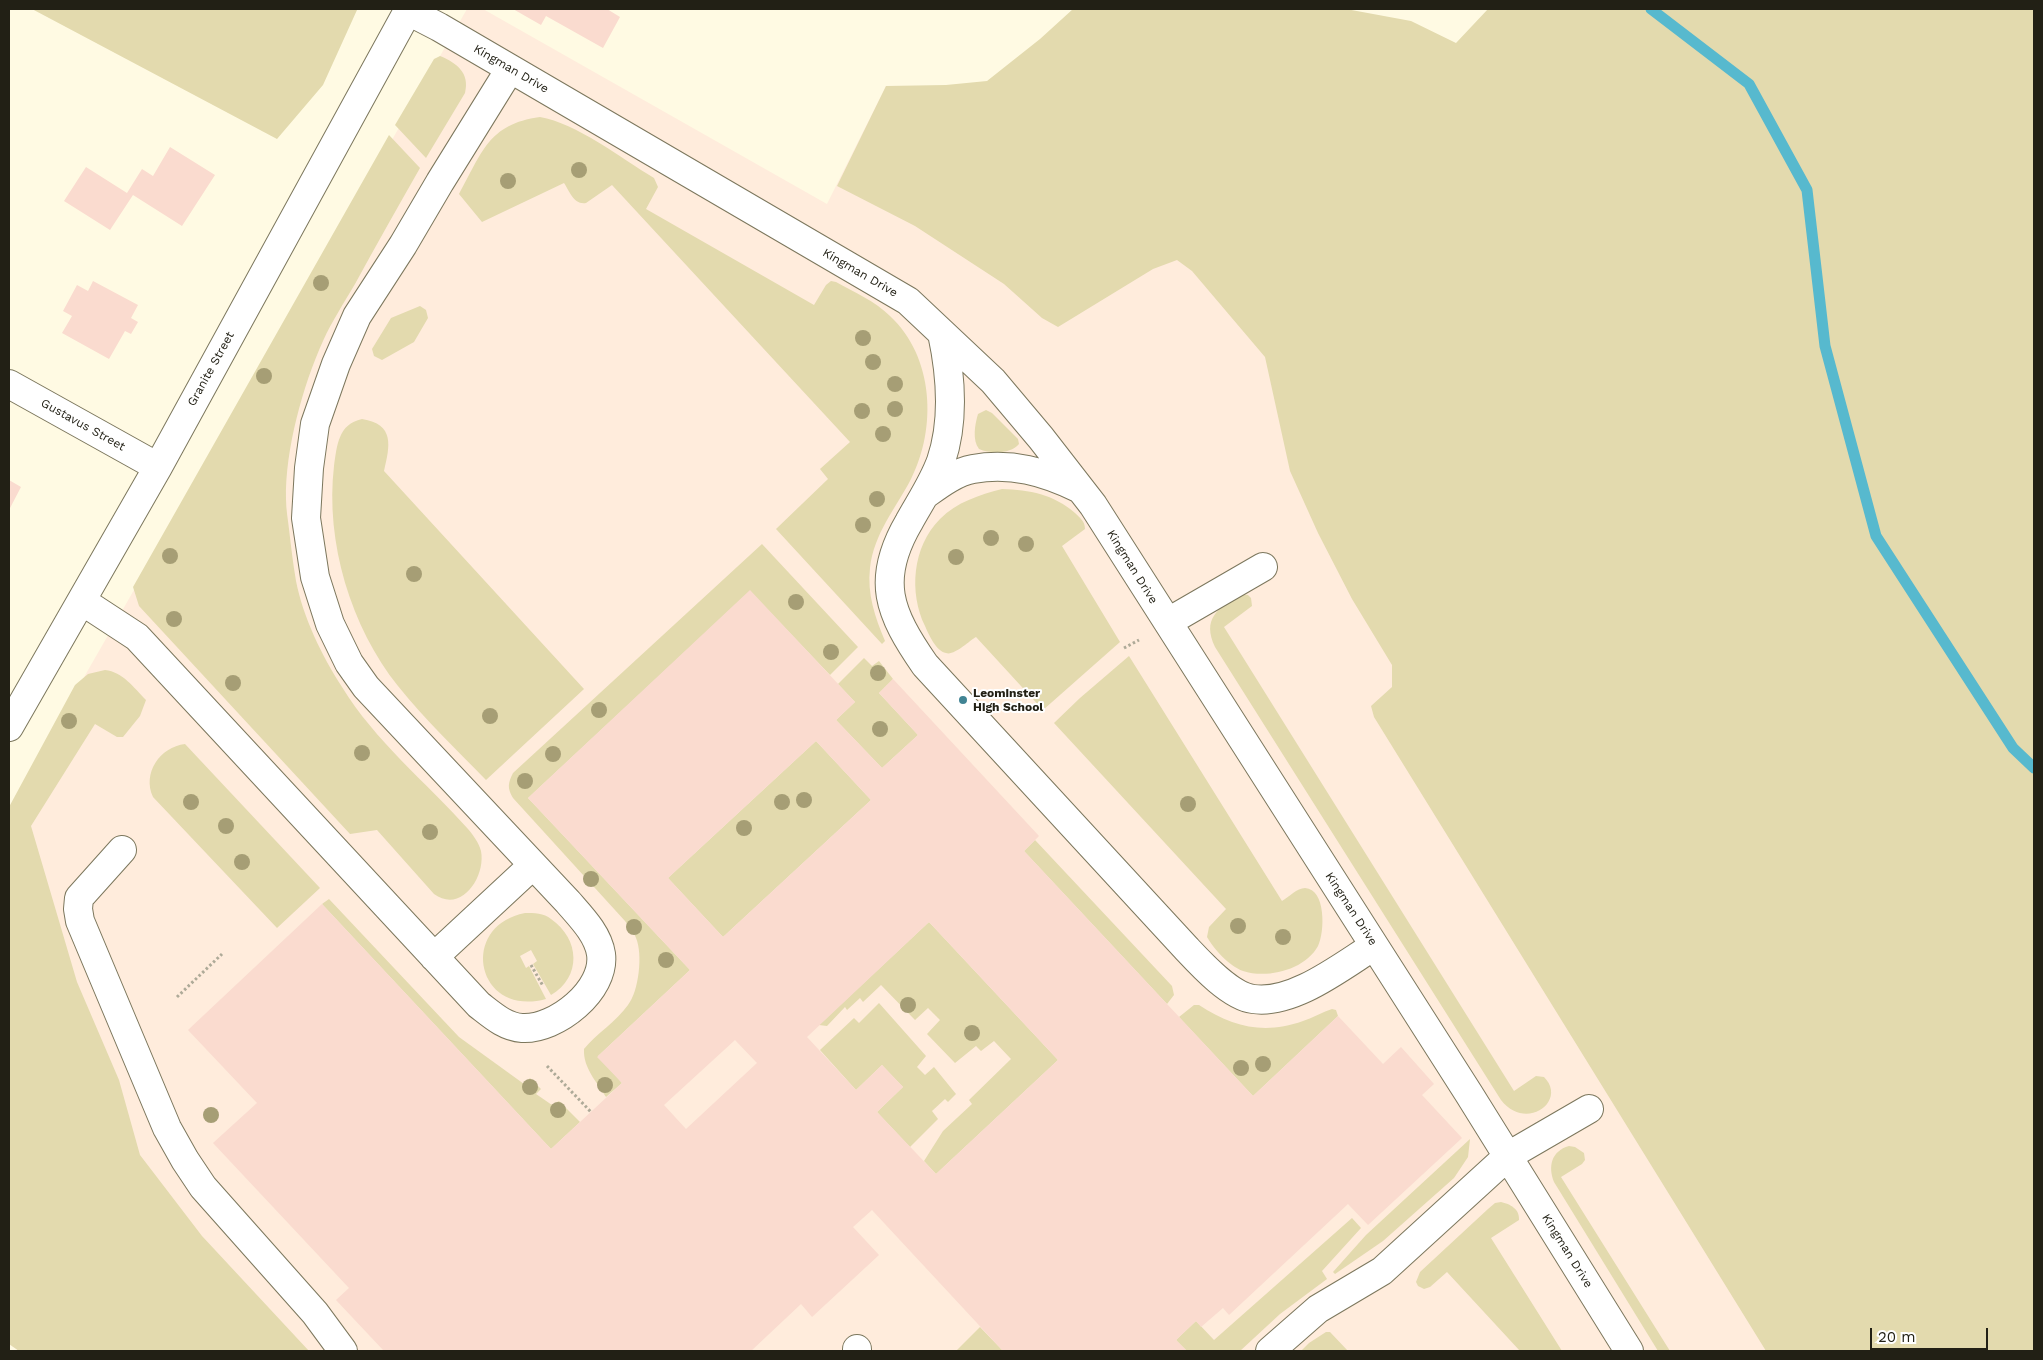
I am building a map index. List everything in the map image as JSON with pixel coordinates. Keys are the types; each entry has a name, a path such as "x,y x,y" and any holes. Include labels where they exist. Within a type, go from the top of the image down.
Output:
{"street":[{"name":"Kingman Drive","path":"408,10 908,302 993,381 1041,438 1081,490 1168,622 1508,1156 1629,1351"},
{"name":"Granite Street","path":"9,727 158,466 408,10"},
{"path":"82,601 137,637 479,1005 508,1025 524,1028 546,1024 576,1006 590,991 600,971 601,954 594,935 568,902 366,687 349,663 330,624 315,577 306,518 309,468 315,424 336,364 357,316 403,245 510,69"},
{"path":"942,333 949,367 948,435 940,462 926,494 894,552 889,576 893,605 898,621 925,665 1204,967 1228,988 1252,999 1272,999 1294,993 1329,975 1374,946"},
{"name":"Gustavus Street","path":"9,384 158,466"},
{"path":"926,494 949,478 972,469 1002,468 1034,470 1058,478 1081,490"},
{"path":"1168,622 1262,567"},
{"path":"122,850 79,898 78,909 80,921 167,1128 184,1160 203,1187 315,1313 343,1351"},
{"path":"434,957 533,865"},
{"path":"1270,1351 1318,1309 1382,1271 1508,1156 1589,1109"}],"path":[{"path":"177,997 222,954"},
{"path":"547,1066 591,1112"}],"shaded area":[{"path":"32,9 357,10 323,85 277,139"},
{"name":"Leominster High School","path":"467,9 483,9 827,204 886,86 988,159 1114,9 2034,1334 2025,1351 19,1351 9,1344 9,808"},
{"path":"1073,9 1346,9 1411,21 1456,43 1488,9 2034,9 2034,1351 1766,1351 1374,717 1371,706 1392,687 1392,665 1352,599 1318,533 1290,471 1265,357 1192,271 1177,260 1153,269 1058,327 1042,318 1004,284 915,226 837,186 886,86 946,85 987,81 1040,39"},
{"path":"440,56 452,62 461,70 466,80 466,86 465,93 426,158 395,125 434,59"},
{"path":"540,117 568,126 583,134 654,178 658,187 646,209 814,305 826,285 831,281 836,282 878,306 905,333 916,352 923,372 927,394 927,416 925,438 919,459 911,479 886,521 872,555 869,578 871,596 875,614 885,641 882,644 776,529 828,479 820,469 850,442 612,185 586,203 582,203 575,200 564,183 482,222 459,194 481,153 498,134 509,126"},
{"path":"389,135 420,168 330,326 316,358 302,397 292,439 286,480 286,507 299,595 308,622 327,662 355,707 385,743 468,829 479,845 482,861 480,872 470,890 462,896 453,899 444,899 434,894 377,830 350,834 139,606 133,587"},
{"path":"420,306 426,310 428,318 414,342 382,360 374,356 372,349 391,318"},
{"path":"986,410 992,413 1018,439 1019,444 1011,450 1000,452 989,452 979,449 975,441 976,422 978,414"},
{"path":"362,419 380,426 388,438 388,453 384,471 584,689 486,780 419,711 381,663 355,611 345,582 334,524 332,495 334,466 338,444 343,431 354,422"},
{"path":"1002,489 1032,492 1050,497 1067,507 1082,520 1085,529 1062,546 1120,642 1043,710 976,637 953,652 942,652 933,642 927,630 917,599 915,585 919,556 931,530 940,519 954,508 977,497"},
{"path":"762,544 858,647 830,675 750,591 528,798 690,970 598,1056 622,1083 606,1097 588,1069 584,1049 618,1017 632,999 639,972 639,953 636,938 625,921 513,798 509,788 510,780 513,773"},
{"path":"1240,594 1248,595 1251,598 1252,606 1224,627 1514,1091 1536,1076 1544,1077 1550,1086 1551,1095 1548,1103 1541,1110 1532,1113 1522,1113 1511,1109 1501,1100 1215,647 1211,637 1211,622 1219,610"},
{"path":"1129,656 1282,901 1302,888 1312,890 1317,896 1322,912 1320,940 1312,954 1295,967 1274,973 1253,973 1238,969 1222,957 1207,937 1209,927 1226,909 1054,723"},
{"path":"864,658 872,666 879,661 893,679 879,693 918,735 882,768 836,720 855,702 838,684"},
{"path":"105,670 122,677 146,700 140,716 123,737 117,737 95,724 31,826 77,982 119,1080 140,1155 202,1236 309,1351 19,1351 9,1344 9,807 75,685 88,674"},
{"path":"816,741 871,800 723,937 668,878"},
{"path":"185,744 320,888 277,928 153,797 150,779 156,763 168,750"},
{"path":"1035,840 1172,986 1174,995 1167,1004 1024,851"},
{"path":"329,899 459,1037 524,1084 530,1078 541,1089 536,1094 552,1105 559,1101 580,1122 551,1149 322,904"},
{"path":"525,913 542,914 551,919 561,927 572,947 574,958 568,978 551,995 533,964 537,961 531,950 520,956 526,968 529,966 546,999 522,1001 504,995 491,984 484,968 484,951 490,935 504,921"},
{"path":"929,922 1058,1060 936,1174 924,1161 943,1131 972,1104 969,1100 1011,1059 994,1041 981,1051 976,1046 955,1063 927,1034 940,1020 928,1008 915,1020 881,985 863,1002 860,998 847,1010 845,1007 827,1026 819,1025"},
{"path":"879,1003 926,1056 917,1067 925,1075 934,1067 956,1094 948,1102 945,1099 932,1111 938,1119 910,1147 877,1112 903,1087 882,1065 856,1090 820,1050 854,1018 859,1023"},
{"path":"1194,1005 1199,1005 1224,1019 1262,1028 1289,1025 1307,1020 1332,1009 1336,1010 1338,1016 1253,1096 1179,1017"},
{"path":"1470,1139 1468,1157 1454,1178 1383,1241 1335,1274 1333,1272 1366,1235"},
{"path":"1569,1146 1575,1147 1584,1153 1585,1160 1582,1164 1561,1177 1670,1351 1658,1351 1554,1182 1551,1171 1552,1160 1558,1152"},
{"path":"1495,1203 1508,1204 1516,1210 1519,1220 1491,1238 1562,1351 1520,1351 1447,1272 1430,1287 1424,1289 1418,1286 1416,1282 1420,1272 1488,1209"},
{"path":"1352,1218 1361,1228 1322,1271 1327,1279 1280,1314 1240,1351 1187,1351 1176,1340 1196,1321 1214,1340"},
{"path":"980,1327 1003,1351 956,1351"},
{"path":"1326,1332 1330,1332 1348,1351 1301,1351 1309,1343"}],"building":[{"path":"513,9 607,9 620,17 603,48 546,16 541,25"},
{"path":"170,147 215,175 182,226 133,195 110,230 64,201 86,167 127,193 142,169 153,176"},
{"path":"93,281 138,305 131,318 138,322 131,334 125,331 109,359 62,333 72,316 63,311 77,285 88,291"},
{"path":"9,480 21,487 9,510"},
{"path":"750,590 855,702 836,720 882,768 918,735 879,693 893,679 1039,836 1024,851 1253,1096 1338,1016 1383,1064 1401,1047 1434,1084 1422,1095 1462,1138 1368,1225 1348,1204 1229,1315 1223,1308 1201,1327 1196,1321 1176,1340 1187,1351 1003,1351 872,1210 853,1227 879,1255 812,1317 801,1304 751,1351 384,1351 336,1300 349,1288 213,1143 257,1103 188,1030 322,904 551,1149 622,1083 597,1057 690,970 528,798","holes":["816,741 871,800 723,937 668,878","929,922 1058,1060 936,1174 877,1112 903,1087 882,1065 856,1090 807,1037","735,1040 757,1063 686,1129 664,1105"]}],"waterway":[{"path":"1651,9 1749,84 1807,190 1825,346 1876,536 2013,748 2034,768"}],"place":[{"name":"Leominster High School","path":"963,700"}]}
